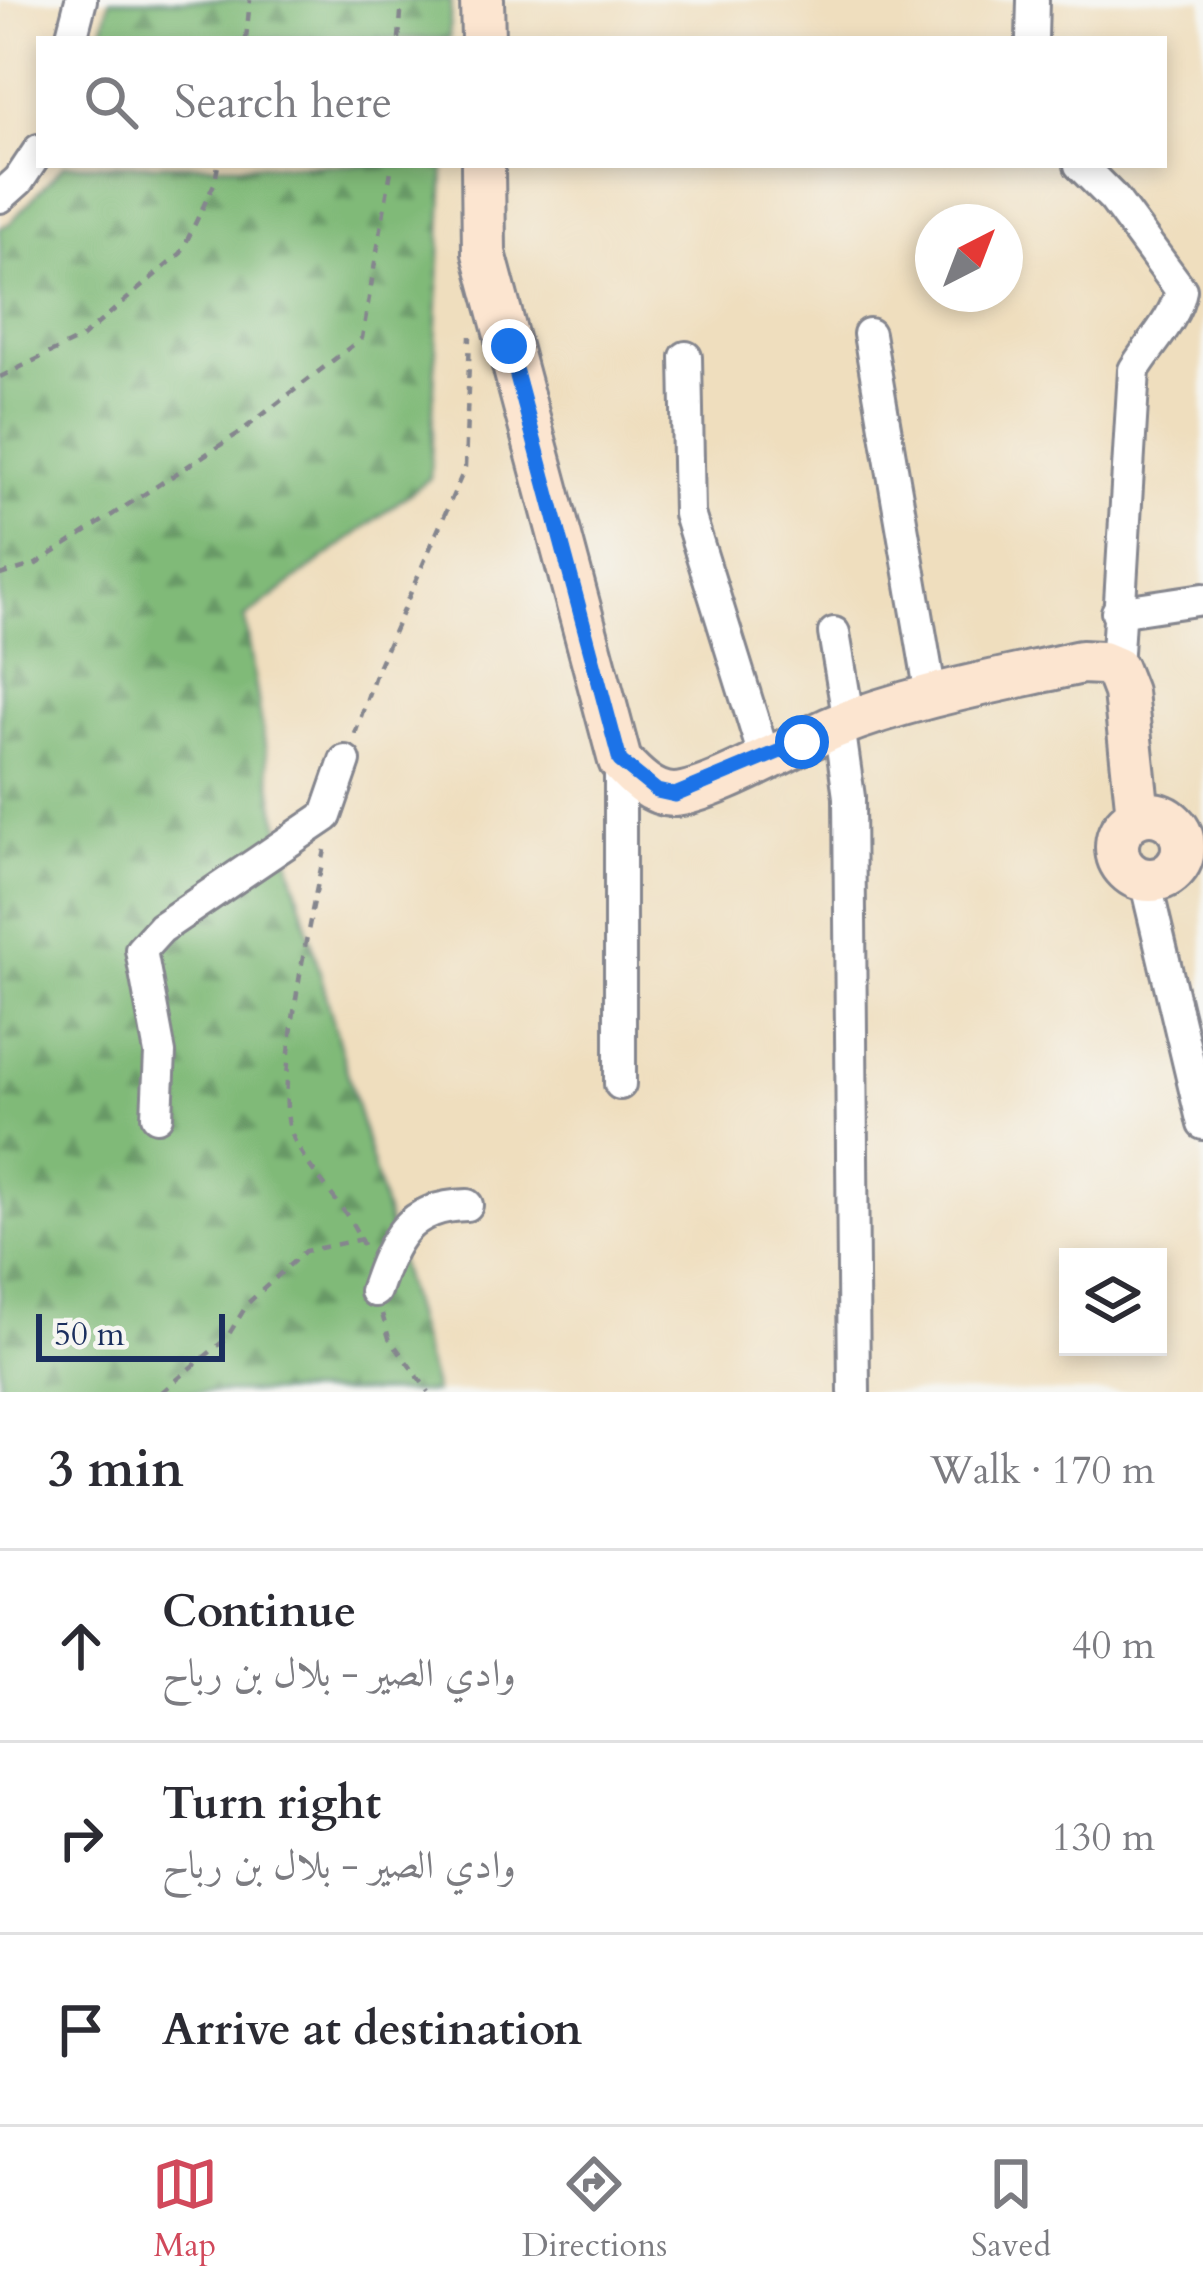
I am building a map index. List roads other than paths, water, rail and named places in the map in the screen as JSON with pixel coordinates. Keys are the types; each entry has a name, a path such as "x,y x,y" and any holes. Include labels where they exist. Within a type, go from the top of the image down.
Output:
{"street":[{"path":"72,36 81,0"},
{"path":"482,0 483,36"},
{"path":"1032,36 1033,0"},
{"path":"0,197 36,154"},
{"path":"484,168 484,253 620,761 620,1084"},
{"path":"1083,168 1114,200 1181,290 1178,308 1134,370 1116,669 1125,692 1138,815"},
{"path":"869,334 931,695"},
{"path":"686,357 689,514 765,759"},
{"path":"1118,612 1203,599"},
{"path":"834,633 849,797 854,1392"},
{"path":"620,761 657,791 675,795 844,724 931,695 1081,662 1116,669"},
{"path":"157,1116 160,1053 141,950 160,928 326,816 345,761"},
{"path":"1182,856 1125,869 1116,848 1122,828 1138,815 1159,815 1168,819 1182,856 1203,1124"},
{"path":"375,1292 389,1247 423,1213 442,1205 467,1205"}]}
